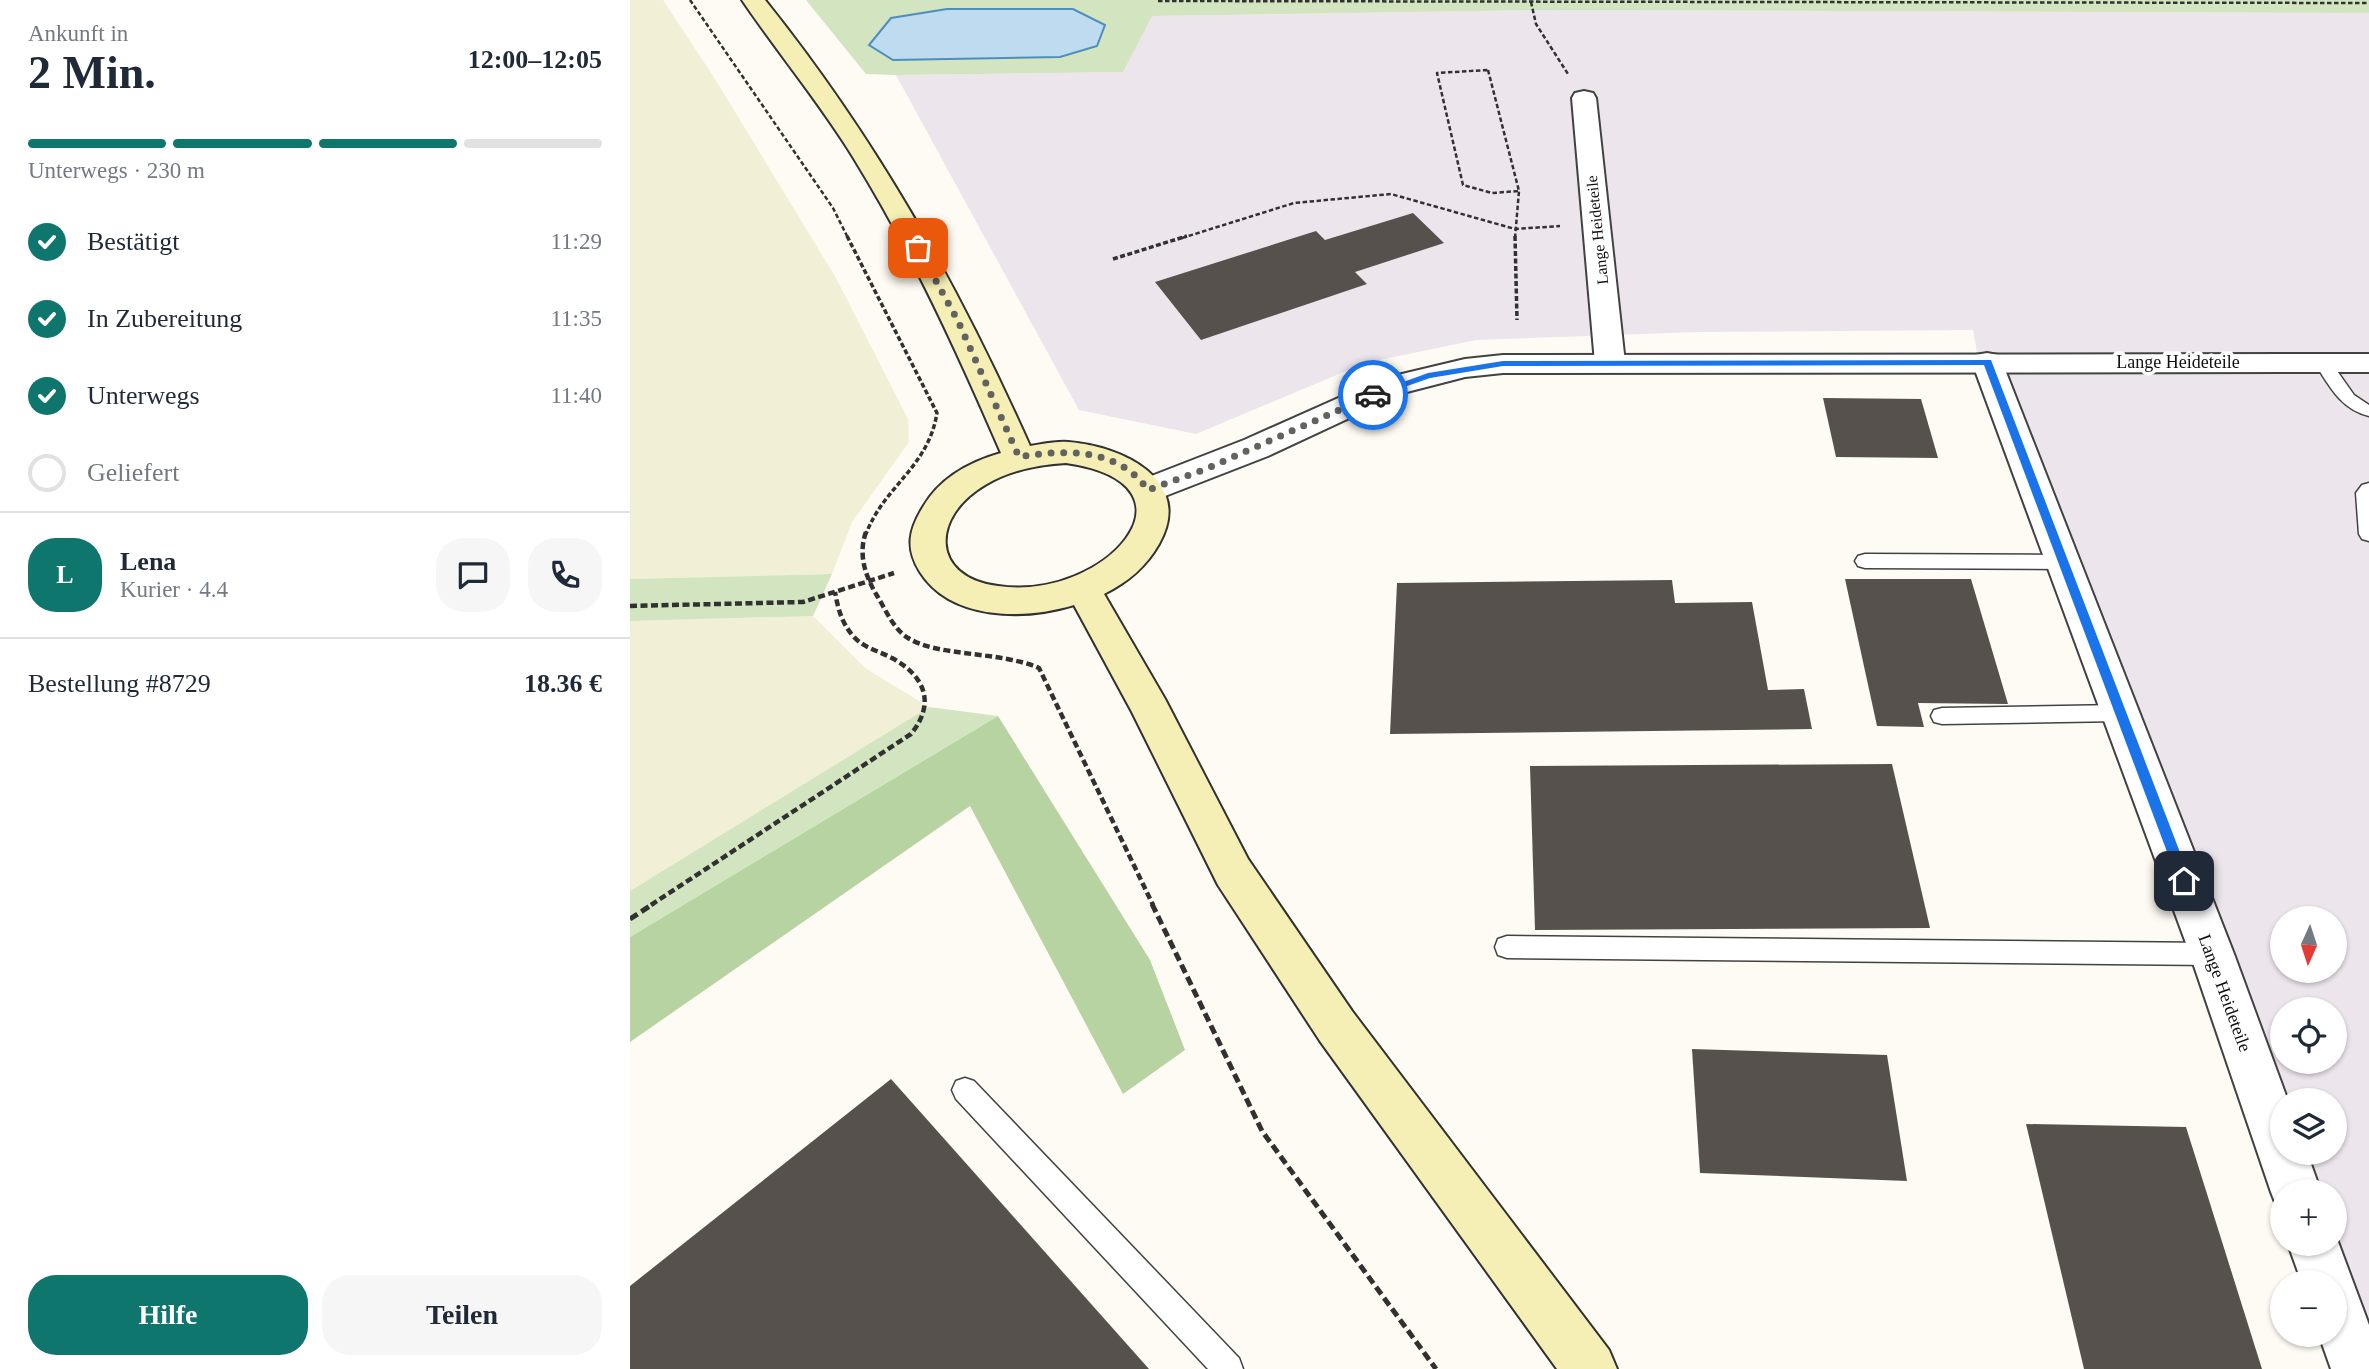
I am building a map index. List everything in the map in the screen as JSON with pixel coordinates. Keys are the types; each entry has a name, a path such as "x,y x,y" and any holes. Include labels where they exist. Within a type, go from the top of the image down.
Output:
{"main road":[{"path":"753,0 813,75 878,176 958,321 1019,457"},
{"path":"1054,452 1088,453 1125,467 1139,477 1148,490 1152,504 1152,520 1137,551 1104,578 1083,589 1056,597 1001,601 976,596 956,587 940,574 930,559 927,544 929,529 946,499 978,474 1019,457 1054,452"},
{"path":"1083,589 1151,710 1233,872 1336,1026 1590,1369"}],"street":[{"name":"Lange Heideteile","path":"1584,98 1610,363"},
{"name":"Lange Heideteile","path":"1987,362 2212,954 2291,1179"},
{"name":"Lange Heideteile","path":"1148,490 1243,453 1392,386 1428,376 1503,364 2369,363"},
{"path":"2347,1338 2358,1369"}],"lane":[{"path":"2322,362 2341,390 2366,415"},
{"path":"2369,489 2365,493 2369,534"},
{"path":"1865,561 2063,562"},
{"path":"1942,716 2120,713"},
{"path":"1507,947 2212,954"},
{"path":"965,1090 1228,1369"}],"path":[{"path":"690,0 833,208 937,413 935,430 923,456 890,493 868,525 860,551 868,582 906,638 948,650 1022,659 1039,668 1262,1131 1436,1369"},
{"path":"1158,1 2369,3"},
{"path":"1531,1 1536,24 1584,98"},
{"path":"1517,320 1515,229 1519,191 1488,70 1437,73 1463,185 1492,193 1519,191"},
{"path":"1113,259 1294,203 1391,194 1515,229 1596,225"},
{"path":"630,606 803,602 868,582"},
{"path":"630,919 911,734 923,722 927,698 916,676 899,662 867,647 855,638 839,618 835,592"}],"shaded area":[{"path":"630,0 663,0 715,79 836,278 908,419 909,442 852,522 832,574 630,579"},
{"path":"1542,10 2369,13 2369,1369 2346,1347 2347,1270 2334,1270 2334,1256 2347,1256 2347,1179 2270,1181 2233,1070 1981,374 1973,330 1697,332 1476,340 1365,363 1196,434 1079,410 896,75 1123,72 1151,16"},
{"path":"813,616 865,668 929,707 630,891 630,621"}],"green space":[{"path":"806,0 2369,0 2369,13 1542,10 1152,16 1123,72 896,75 866,74"},
{"path":"832,574 813,616 630,621 630,579"},
{"path":"929,707 998,716 630,937 630,891"},
{"path":"998,716 1150,960 1185,1050 1123,1094 970,806 630,1042 630,937"}],"water":[{"path":"947,9 1073,9 1105,25 1097,46 1060,57 893,60 869,45 891,18"}],"building":[{"path":"1413,213 1444,243 1355,272 1367,284 1201,340 1155,282 1316,231 1325,240"},
{"path":"1823,398 1921,399 1938,458 1836,457"},
{"path":"1845,579 1971,579 2008,704 1918,703 1924,727 1877,726"},
{"path":"1672,580 1675,603 1752,602 1768,690 1804,689 1812,729 1390,734 1397,583"},
{"path":"1892,764 1930,928 1535,930 1530,766"},
{"path":"1692,1049 1887,1055 1907,1181 1700,1173"},
{"path":"891,1079 1149,1369 630,1369 630,1286"},
{"path":"2026,1124 2186,1127 2262,1369 2084,1369"}],"way so far":[{"path":"918,248 958,321 1019,457 1043,453 1088,453 1125,467 1139,477 1148,490 1256,448 1373,395"}],"route":[{"path":"1373,395 1392,386 1428,376 1503,364 1987,362 2184,881"}]}
